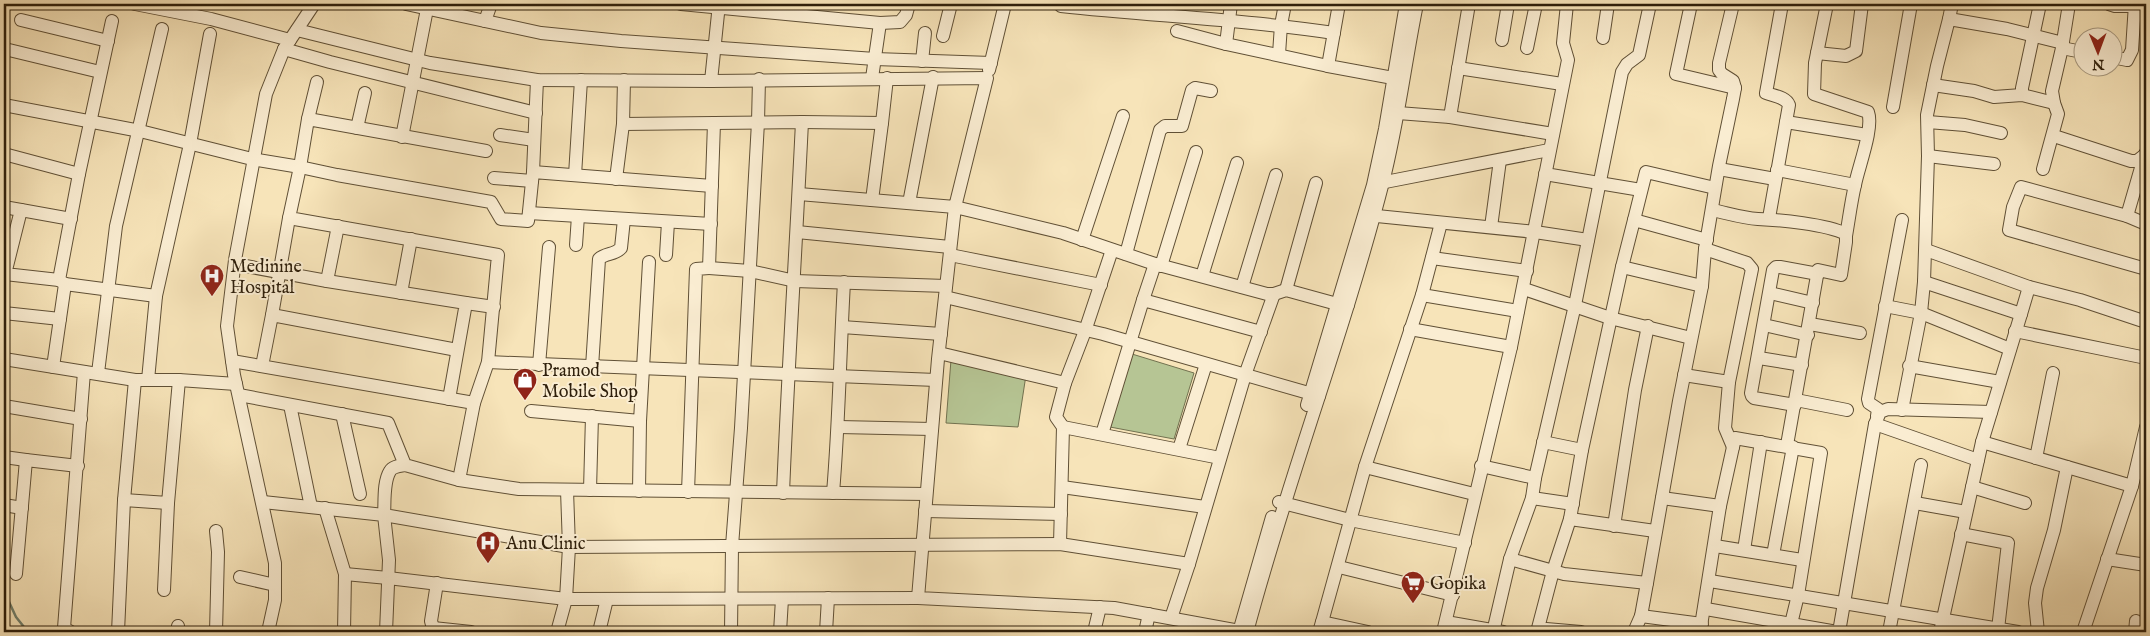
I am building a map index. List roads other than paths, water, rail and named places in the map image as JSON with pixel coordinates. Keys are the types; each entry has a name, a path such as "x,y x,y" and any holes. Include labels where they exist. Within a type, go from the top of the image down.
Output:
{"street":[{"path":"135,4 180,8 290,40 412,83 536,113"},
{"path":"268,632 272,618 275,585 274,563 232,361 227,326 252,159 266,94 290,40 314,4"},
{"path":"406,4 435,8 541,33 714,49 875,59 991,63"},
{"path":"485,21 490,4"},
{"path":"681,4 718,6 880,23 900,22 906,15 910,4"},
{"path":"943,36 951,4"},
{"path":"918,598 936,380 955,207 1006,4"},
{"path":"1061,4 1061,6 1171,10 1229,20 1334,33"},
{"path":"1226,44 1231,4"},
{"path":"1279,54 1285,4"},
{"path":"1328,66 1339,4"},
{"path":"1378,184 1406,4"},
{"path":"345,574 566,599 918,598 1100,607 1171,618 1189,627 1243,632 1398,113 1402,79 1417,4"},
{"path":"1450,117 1469,4"},
{"path":"1502,40 1508,4"},
{"path":"1527,48 1536,4"},
{"path":"1567,4 1563,43 1568,60 1549,150 1524,289 1444,627 1496,632 1510,559 1532,498 1534,478 1575,305 1622,72 1627,64 1639,55 1650,4"},
{"path":"1603,38 1608,4"},
{"path":"1691,4 1676,74 1735,88"},
{"path":"1634,632 1641,616 1684,375 1702,286 1706,244 1715,188 1735,88 1733,81 1719,70 1733,4"},
{"path":"1769,218 1790,105 1788,101 1766,94 1782,4"},
{"path":"1773,555 1795,402 1818,270 1841,275 1846,236 1869,116 1868,112 1814,94 1817,53 1827,4"},
{"path":"1817,53 1846,56 1856,51 1862,4"},
{"path":"1893,107 1911,4"},
{"path":"1902,410 1909,366 1921,313 1924,282 1928,122 1933,85 1952,4"},
{"path":"2022,94 2040,4"},
{"path":"2043,169 2054,136 2058,114 2052,91 2063,46 2069,4"},
{"path":"2109,4 2134,5 2132,50 2127,60 2122,59"},
{"path":"711,81 718,6"},
{"path":"402,137 417,60 435,8"},
{"path":"1949,19 1980,23 2033,35 2042,40 2072,49"},
{"path":"21,20 108,40"},
{"path":"53,367 71,219 112,21"},
{"path":"872,78 880,23"},
{"path":"98,373 110,288 116,226 140,131 148,85 162,29"},
{"path":"1177,31 1226,44 1393,78"},
{"path":"922,60 925,33"},
{"path":"148,380 156,296 190,144 210,34"},
{"path":"290,40 537,80 711,81 933,77 987,78"},
{"path":"9,50 100,72"},
{"path":"1458,68 1562,84"},
{"path":"909,203 933,77"},
{"path":"872,200 887,78"},
{"path":"731,632 732,546 750,271 759,79"},
{"path":"4,105 140,131 252,159 491,202 501,219 528,221 533,176 537,80"},
{"path":"575,176 581,80"},
{"path":"616,179 623,124 624,80"},
{"path":"262,366 308,118 317,82"},
{"path":"1933,85 1974,91 1994,97 2022,94 2054,103"},
{"path":"1126,254 1160,130 1165,126 1182,126 1192,90 1195,88 1211,91"},
{"path":"357,128 365,93"},
{"path":"1398,113 1450,117 1553,134"},
{"path":"1082,240 1123,116"},
{"path":"308,118 402,137 486,151"},
{"path":"783,493 802,122"},
{"path":"1786,122 1867,134"},
{"path":"1928,122 1965,125 2001,133"},
{"path":"709,268 714,123"},
{"path":"623,124 882,123"},
{"path":"500,135 534,140"},
{"path":"2054,136 2131,161 2137,161 2146,153"},
{"path":"1378,184 1549,150"},
{"path":"1102,434 1143,300 1158,265 1196,152"},
{"path":"2127,216 2146,153"},
{"path":"4,154 79,174"},
{"path":"1928,156 1994,164"},
{"path":"1491,227 1500,160"},
{"path":"1202,276 1237,164"},
{"path":"1719,169 1855,186"},
{"path":"1537,632 1553,571 1570,519 1582,450 1610,318 1646,172 1715,188"},
{"path":"1545,174 1641,190"},
{"path":"1242,287 1276,175"},
{"path":"494,178 575,176 712,186"},
{"path":"1171,618 1246,375 1261,332 1280,292 1316,183"},
{"path":"2146,224 2127,216 2020,187 2012,207 2009,230 2146,269"},
{"path":"799,194 955,207 1063,233 1158,265 1242,287 1280,292 1342,305"},
{"path":"4,207 71,219"},
{"path":"21,210 5,274 156,296"},
{"path":"1712,210 1743,217 1769,218 1840,231 1846,234 1846,236"},
{"path":"529,213 711,224"},
{"path":"1369,215 1535,232 1588,240"},
{"path":"576,245 578,216"},
{"path":"289,218 498,255 488,362 474,403 459,480"},
{"path":"592,367 598,259 621,248 624,219"},
{"path":"1634,220 1706,244 1748,263 1752,269 1730,382 1725,428 1733,447"},
{"path":"1706,609 1790,628 1838,632 1878,409 1869,402 1868,398 1902,220"},
{"path":"666,255 668,222"},
{"path":"1368,632 1320,627 1339,567 1365,467 1422,295 1441,223"},
{"path":"327,281 338,226"},
{"path":"797,232 950,251 1101,285"},
{"path":"401,293 411,239"},
{"path":"540,365 549,247"},
{"path":"1060,544 1063,427 1056,417 1064,383 1085,331 1112,250"},
{"path":"1926,250 2028,287 2080,300 2146,322"},
{"path":"1432,258 1527,271"},
{"path":"639,491 640,421 649,262"},
{"path":"235,264 327,281 494,307"},
{"path":"1622,267 1702,286"},
{"path":"1818,274 1776,267 1773,270 1752,396 1847,410"},
{"path":"688,492 696,269 750,271 795,281 844,282 945,292 1315,395"},
{"path":"833,494 839,427 839,377 844,282"},
{"path":"1924,282 2021,314"},
{"path":"1941,626 1982,442 2028,287"},
{"path":"1524,289 1610,318 1691,338"},
{"path":"1770,294 1813,303"},
{"path":"1422,295 1518,310"},
{"path":"1143,300 1261,332"},
{"path":"449,399 466,303"},
{"path":"1885,306 1921,313 2010,349"},
{"path":"4,313 60,319"},
{"path":"272,315 457,350"},
{"path":"1764,325 1860,334"},
{"path":"1614,526 1635,390 1648,326"},
{"path":"842,327 941,334"},
{"path":"1410,329 1511,347"},
{"path":"2016,332 2146,358"},
{"path":"939,353 1064,383"},
{"path":"1759,358 1802,365"},
{"path":"4,359 135,380 179,380 238,390 290,405 388,422 405,466"},
{"path":"232,361 474,403"},
{"path":"488,362 936,380"},
{"path":"1179,450 1206,364"},
{"path":"1909,366 2000,382"},
{"path":"71,632 64,628 84,372"},
{"path":"2036,458 2053,373"},
{"path":"1684,375 1730,382"},
{"path":"118,632 124,500 135,380"},
{"path":"164,590 168,503 179,380"},
{"path":"290,405 311,507"},
{"path":"4,406 81,419"},
{"path":"1876,420 1883,409 1992,412"},
{"path":"531,411 640,421"},
{"path":"342,414 360,494"},
{"path":"590,490 592,416"},
{"path":"1876,420 1978,460"},
{"path":"839,427 932,429"},
{"path":"1063,427 1220,458"},
{"path":"2083,632 2143,454 2146,427"},
{"path":"1641,616 1701,628 1706,609 1720,506 1735,438 1790,446 1821,453 1802,560 1798,595 1790,628"},
{"path":"1543,442 1582,450"},
{"path":"1744,550 1761,442"},
{"path":"1982,442 2132,486"},
{"path":"4,457 78,466"},
{"path":"16,574 26,460"},
{"path":"1889,632 1921,465"},
{"path":"386,632 389,560 384,515 387,482 390,471 395,467 405,466 459,480 519,489 926,494"},
{"path":"1481,466 1534,478"},
{"path":"1365,467 1474,494"},
{"path":"2038,632 2035,603 2054,530 2067,467"},
{"path":"1972,486 2025,503"},
{"path":"1062,487 1205,507"},
{"path":"557,632 566,599 569,547 567,490"},
{"path":"1532,498 1573,504"},
{"path":"1662,498 1720,506"},
{"path":"124,500 168,503"},
{"path":"262,502 384,515 569,547 1060,544 1189,564"},
{"path":"1281,503 1350,520 1465,543"},
{"path":"1915,503 1966,512"},
{"path":"4,505 22,508"},
{"path":"325,508 345,574 344,632"},
{"path":"925,511 1061,514"},
{"path":"1570,519 1656,531"},
{"path":"216,531 218,552 216,632"},
{"path":"1961,534 2008,543 1998,629"},
{"path":"1715,546 1802,560"},
{"path":"1510,559 1584,577 1647,583"},
{"path":"2107,559 2146,565"},
{"path":"1339,567 1452,595"},
{"path":"240,577 275,585"},
{"path":"1710,581 1893,611 1941,626 2018,632"},
{"path":"436,583 431,621 432,630 471,632"},
{"path":"780,632 782,598"},
{"path":"826,632 828,598"},
{"path":"599,632 607,599"},
{"path":"1094,632 1100,607"},
{"path":"1145,632 1149,614"},
{"path":"1537,632 1546,629 1581,632"}],"waterway":[{"path":"4,591 16,617 28,632"}],"place":[{"name":"Medinine Hospital","path":"212,297"},
{"name":"Pramod Mobile Shop","path":"525,401"},
{"name":"Anu Clinic","path":"488,564"},
{"name":"Gopika","path":"1413,604"}]}
